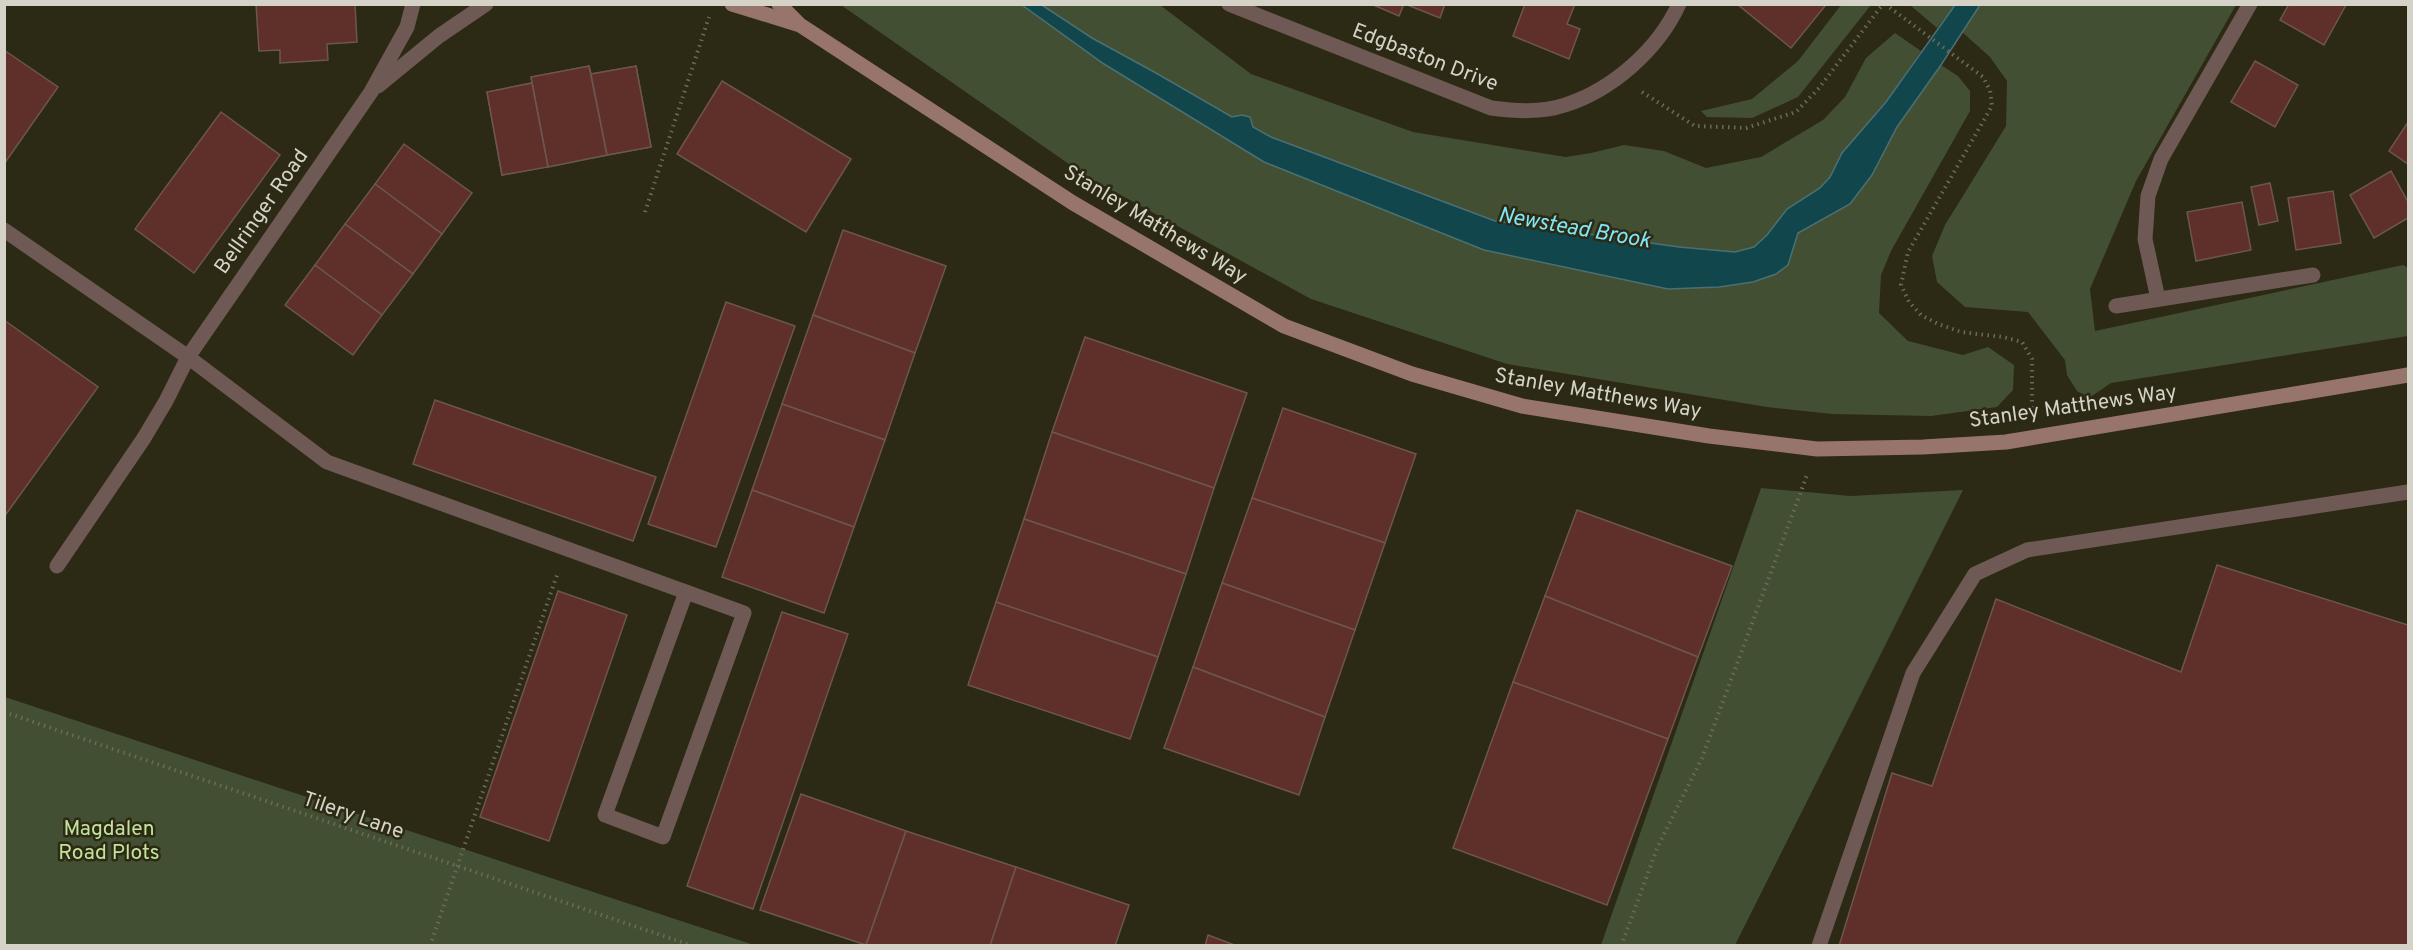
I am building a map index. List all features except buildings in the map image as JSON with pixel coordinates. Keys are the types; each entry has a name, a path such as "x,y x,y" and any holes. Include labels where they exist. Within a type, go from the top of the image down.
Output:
{"main road":[{"name":"Stanley Matthews Way","path":"732,4 800,25"},
{"name":"Stanley Matthews Way","path":"779,4 800,25 1073,203 1284,326 1412,374 1522,406 1708,436 1817,449 1923,447 2006,442 2409,375"}],"street":[{"name":"Bellringer Road","path":"57,566 144,438 188,357 370,92 407,27 413,4"},
{"name":"Bellringer Road","path":"370,92 439,36 486,4"},
{"name":"Edgbaston Drive","path":"1229,4 1491,108 1522,112 1563,106 1592,93 1618,77 1643,55 1670,24 1679,4"},
{"path":"2158,299 2145,239 2148,196 2162,159 2250,4"},
{"path":"4,230 188,357 327,462 744,613 663,837 605,815 686,592"},
{"path":"2116,306 2313,275"},
{"path":"1819,945 1913,672 1975,574 2027,549 2409,492"}],"path":[{"path":"1618,77 1695,126 1746,128 1796,112 1819,88 1884,4 1983,77 1990,90 1992,106 1908,252 1901,285 1908,302 1921,315 1938,324 1961,332 2003,336 2022,342 2032,359 2031,392 2035,437"},
{"path":"645,212 710,15"},
{"path":"1621,945 1659,846 1701,758 1817,449"},
{"path":"430,945 566,549"},
{"name":"Tilery Lane","path":"4,712 693,945"}],"green space":[{"path":"841,5 1022,5 1104,64 1265,162 1379,208 1668,289 1719,287 1752,282 1776,274 1787,265 1798,233 1850,204 1897,127 1941,65 1958,76 1970,91 1970,111 1891,251 1881,275 1879,313 1908,341 1963,355 1988,347 2014,365 2013,390 1997,407 1931,416 1832,414 1767,407 1507,364 1311,299 1086,176"},
{"path":"1042,5 1160,5 1251,74 1413,132 1566,157 1624,145 1664,151 1706,168 1761,157 1823,120 1845,97 1866,58 1895,33 1921,51 1886,102 1842,153 1830,177 1820,188 1787,209 1767,235 1754,247 1735,252 1679,247 1495,221 1271,137 1253,127 1242,115 1232,118 1092,38"},
{"path":"1841,5 1871,5 1798,97 1752,118 1707,117 1701,111 1752,99 1798,61"},
{"path":"1910,5 1955,5 1937,28"},
{"path":"1980,5 2236,5 2136,181 2090,289 2095,331 2403,265 2408,268 2408,336 2111,383 2089,398 2077,391 2067,375 2065,360 2028,312 1965,307 1937,282 1932,256 1945,225 2006,126 2007,81 1990,57 1962,32"},
{"path":"1761,488 1851,496 1963,490 1735,945 1601,945"},
{"name":"Magdalen Road Plots","path":"5,697 672,918 754,945 5,945"}],"water":[{"path":"1022,5 1042,5 1092,38 1232,117 1242,115 1250,117 1253,127 1271,137 1495,221 1679,247 1735,252 1754,247 1767,235 1787,209 1820,188 1830,177 1842,153 1886,102 1955,5 1980,5 1897,127 1872,175 1850,204 1798,233 1788,265 1776,274 1753,282 1719,287 1668,289 1484,250 1264,162 1104,64"}],"water label":[{"name":"Newstead Brook","path":"1574,229"}]}
